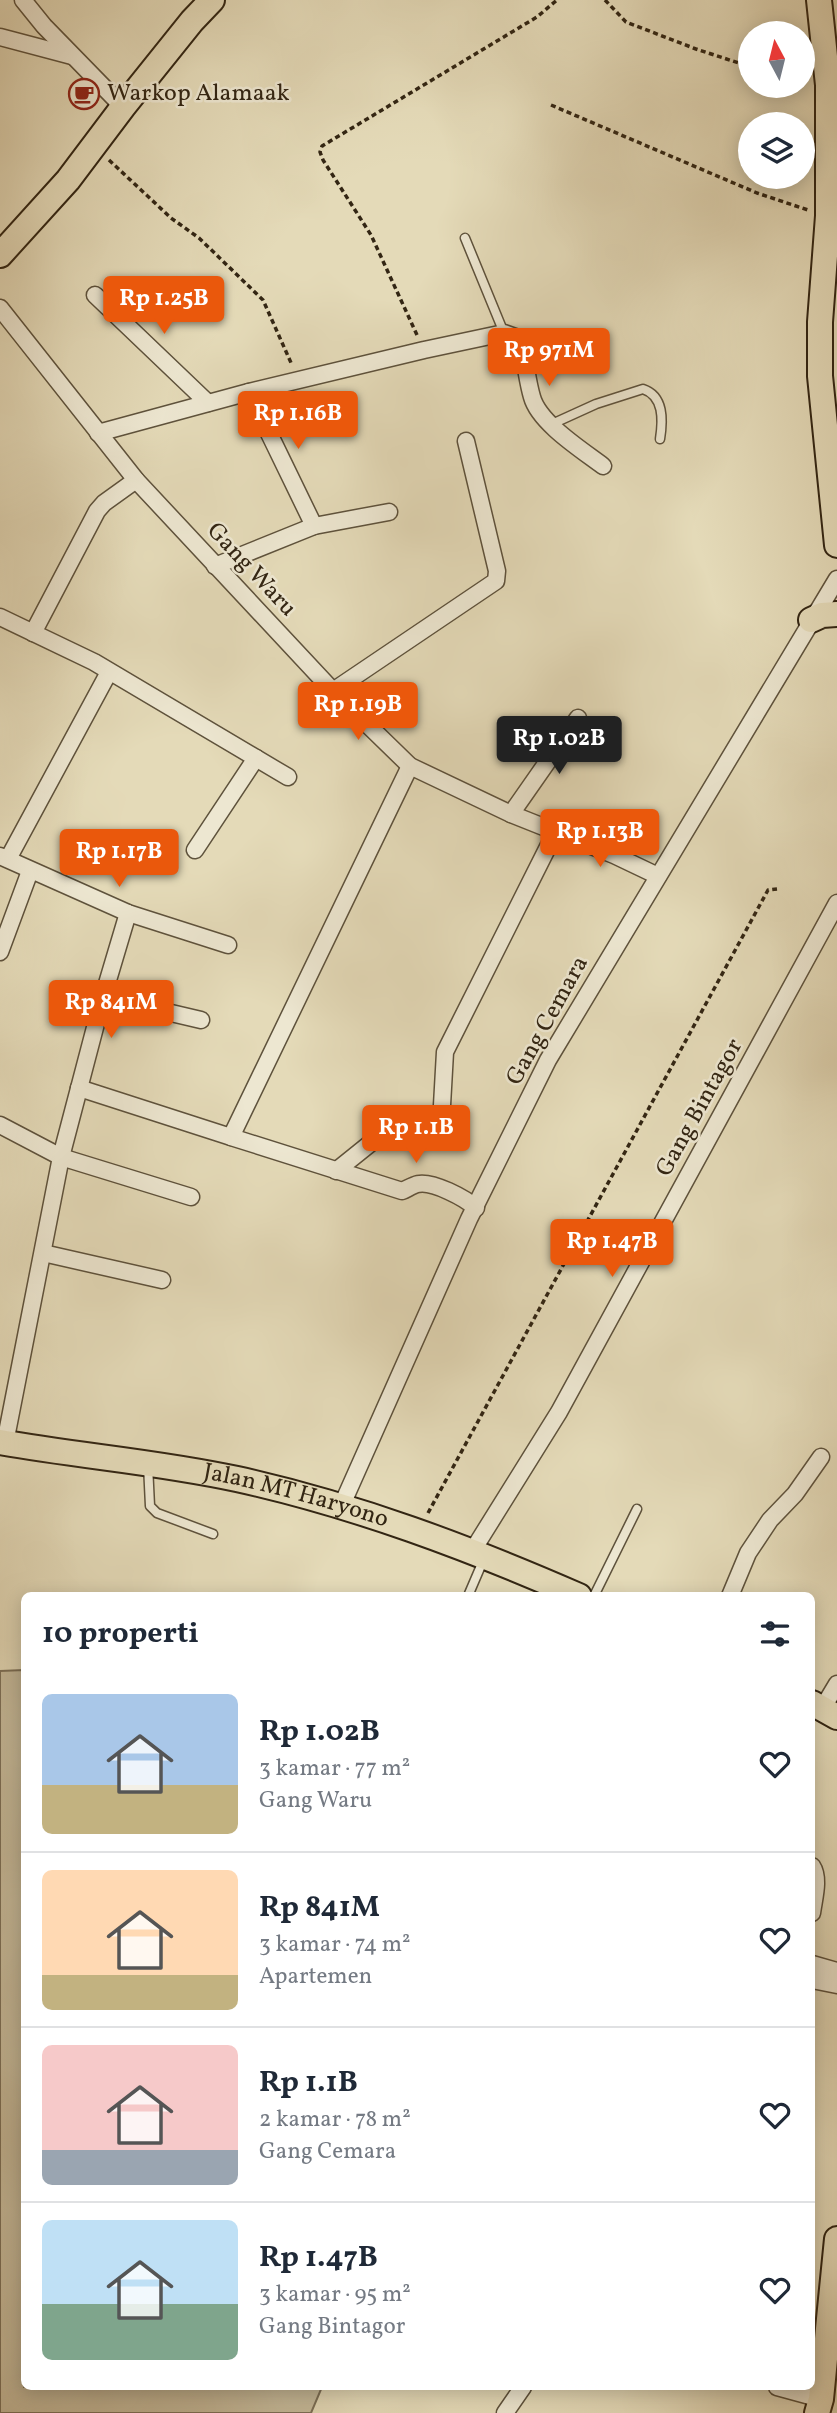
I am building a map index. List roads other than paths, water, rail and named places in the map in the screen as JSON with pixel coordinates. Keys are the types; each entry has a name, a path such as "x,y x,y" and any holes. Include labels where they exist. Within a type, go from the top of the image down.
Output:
{"main road":[{"path":"0,255 33,221 94,148 123,107 212,0"},
{"path":"819,0 828,85 828,216 820,323 820,376 837,545"},
{"path":"811,620 822,615 837,614"},
{"name":"Jalan MT Haryono","path":"2,1443 147,1462 238,1479 419,1531 479,1553 570,1592"},
{"path":"819,2406 837,2239"}],"street":[{"path":"23,0 44,26 123,107"},
{"path":"0,37 74,57"},
{"path":"95,295 208,403"},
{"name":"Gang Waru","path":"0,308 136,480 333,691 410,766 511,814 556,831"},
{"path":"98,433 249,392 504,333 518,338 524,352 536,408 603,466"},
{"path":"249,392 314,526"},
{"path":"333,691 496,581 497,571 466,441"},
{"path":"33,633 97,511 136,480"},
{"path":"215,566 314,526 389,512"},
{"name":"Gang Cemara","path":"341,1507 476,1208 548,1060 837,579"},
{"path":"0,617 109,672 288,777"},
{"path":"109,672 4,858 128,914 228,945"},
{"path":"511,814 578,718"},
{"path":"195,850 256,758"},
{"path":"231,1137 410,766"},
{"path":"336,1171 377,1138 441,1123 445,1052 556,831 658,876"},
{"path":"0,953 30,871"},
{"name":"Gang Bintagor","path":"479,1553 837,903"},
{"path":"2,1443 61,1157 128,914"},
{"path":"103,997 201,1020"},
{"path":"79,1088 402,1191 419,1184 445,1190 467,1200 476,1208"},
{"path":"0,1125 61,1157 191,1197"},
{"path":"43,1254 162,1280"},
{"path":"732,1592 748,1553 770,1520 794,1494 821,1457"},
{"path":"824,1710 837,1684"},
{"path":"815,1872 815,1891"},
{"path":"815,1965 837,1971"},
{"path":"815,1981 837,1985"},
{"path":"505,2413 521,2390"},
{"path":"784,2390 819,2406"}],"lane":[{"path":"465,238 504,333"},
{"path":"552,424 596,404 643,389 654,394 660,405 660,439"},
{"path":"147,1462 150,1506 157,1513 213,1534"},
{"path":"596,1592 637,1509"},
{"path":"469,1592 479,1553"}],"place":[{"name":"Warkop Alamaak","path":"84,94"}]}
